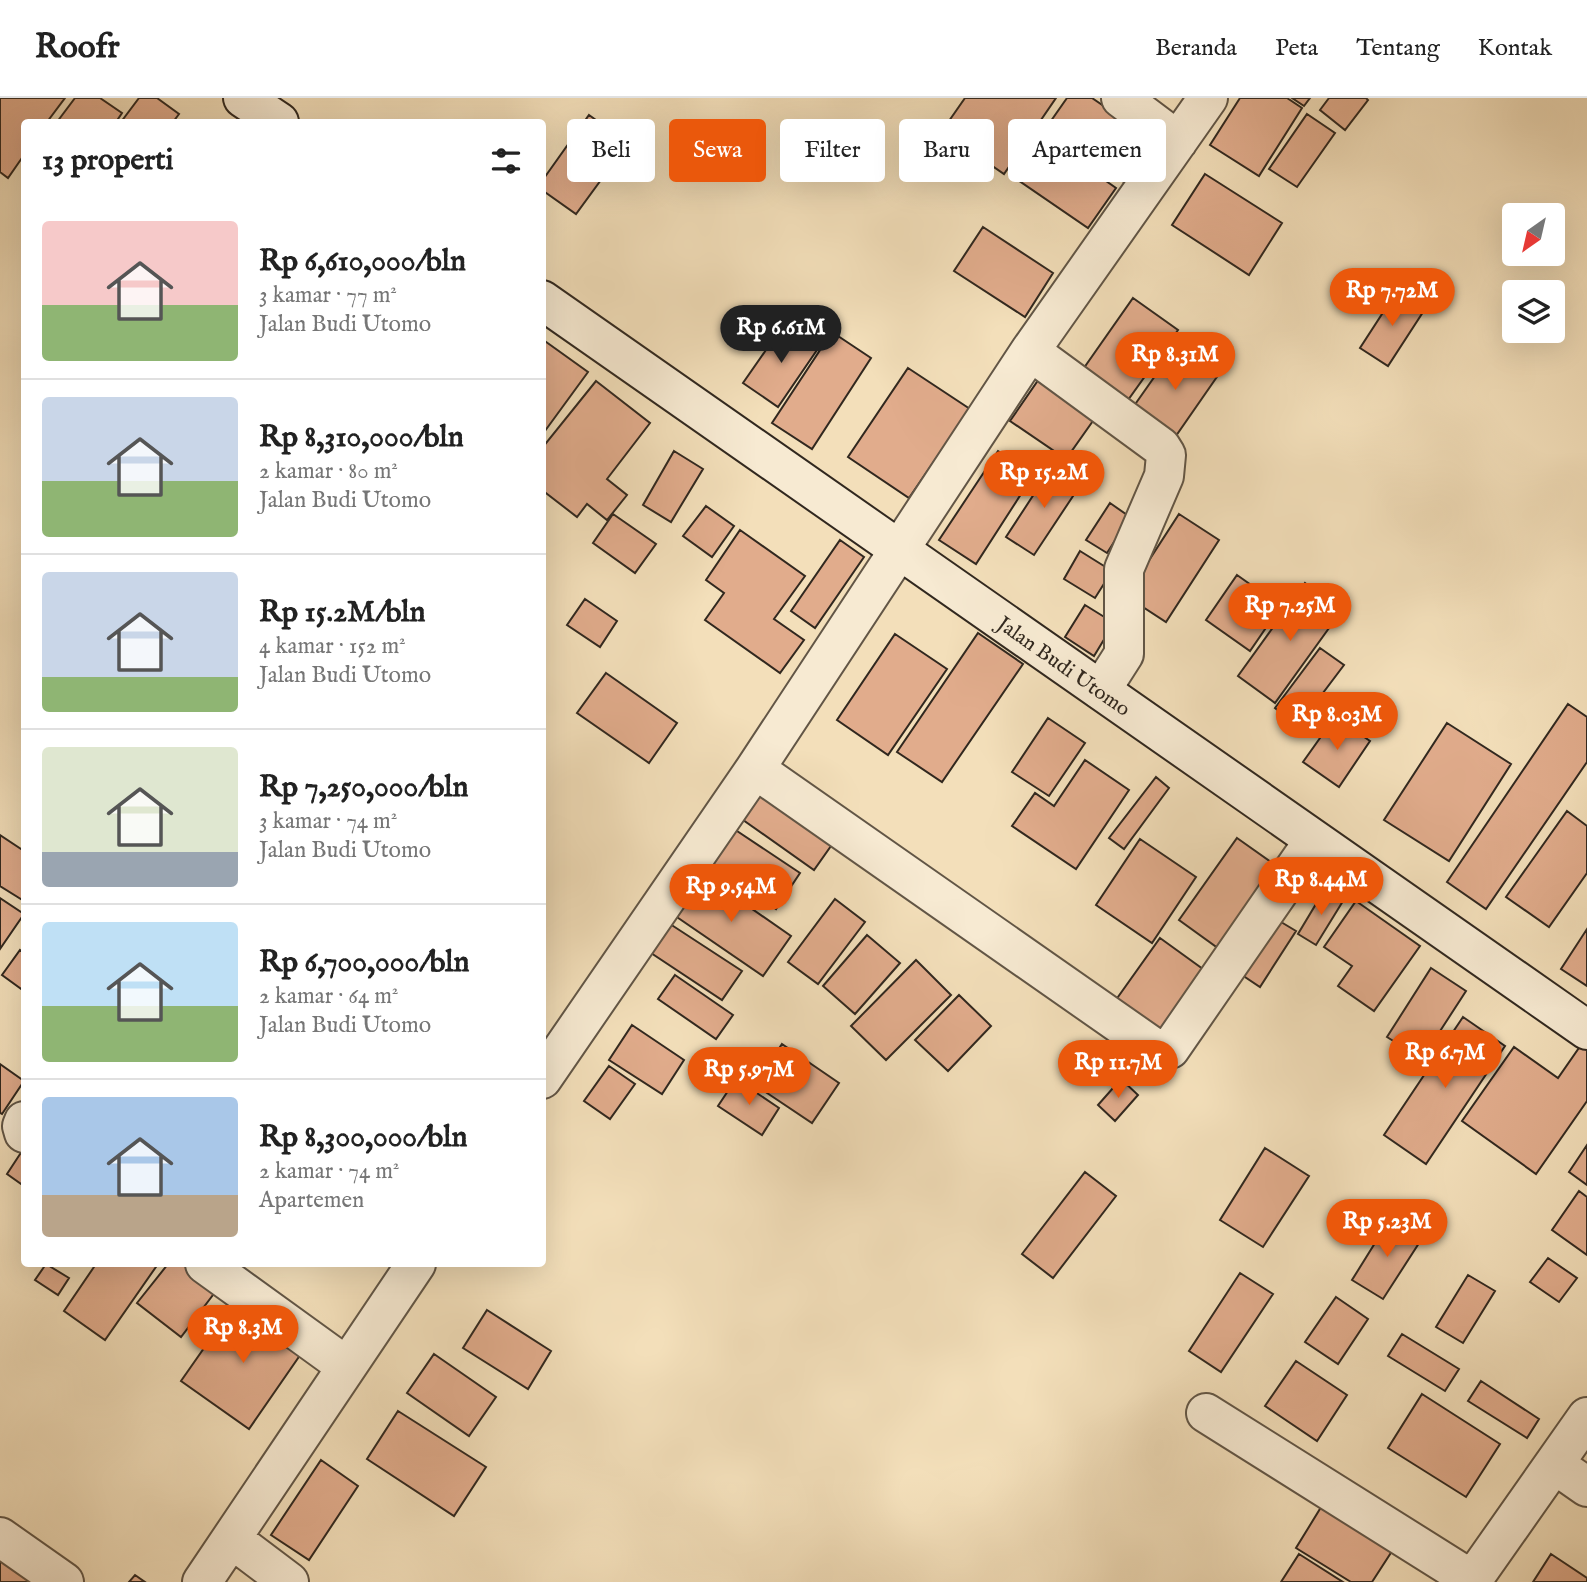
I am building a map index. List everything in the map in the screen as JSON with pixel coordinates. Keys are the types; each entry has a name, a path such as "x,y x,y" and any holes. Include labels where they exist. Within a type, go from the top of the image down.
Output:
{"street":[{"path":"243,98 274,119"},
{"path":"1121,98 1178,141"},
{"path":"546,1073 755,769 896,550 1030,351 1208,98"},
{"name":"Jalan Budi Utomo","path":"546,303 896,550 1101,690 1313,842 1587,1030"},
{"path":"1030,351 1161,447 1166,455 1164,476 1124,569 1124,654 1101,690"},
{"path":"755,769 1160,1052 1170,1049 1313,842"},
{"path":"209,1267 346,1366"},
{"path":"202,1582 414,1267"},
{"path":"1206,1413 1471,1581 1587,1417"},
{"path":"1554,1464 1587,1487"},
{"path":"0,1537 64,1582"},
{"path":"232,1539 289,1582"}],"building":[{"path":"0,98 65,98 49,119 21,119 21,159 8,178 0,172"},
{"path":"75,98 100,98 122,113 118,119 59,119"},
{"path":"139,98 157,98 179,114 175,119 123,119"},
{"path":"965,98 1056,98 1042,119 1008,119 1008,168 1004,174 994,167 994,119 950,119"},
{"path":"1067,98 1092,98 1122,119 1052,119"},
{"path":"1240,98 1287,98 1302,108 1259,176 1210,145"},
{"path":"1292,98 1310,98 1304,106"},
{"path":"1329,98 1368,100 1345,130 1320,110"},
{"path":"1307,114 1335,133 1297,187 1269,169"},
{"path":"567,146 567,182 599,182 576,214 546,193 546,175"},
{"path":"1205,174 1282,223 1249,275 1172,225"},
{"path":"1021,182 1107,182 1116,188 1088,228"},
{"path":"983,227 1053,273 1025,317 954,271"},
{"path":"1397,291 1425,309 1388,366 1360,348"},
{"path":"1133,298 1178,330 1123,407 1079,375"},
{"path":"784,324 819,347 778,407 743,383"},
{"path":"832,332 871,358 812,449 772,423"},
{"path":"546,342 588,372 546,430"},
{"path":"1179,342 1221,371 1171,443 1129,413"},
{"path":"908,368 970,409 909,498 848,457"},
{"path":"1039,379 1095,418 1066,459 1010,421"},
{"path":"596,381 650,423 607,479 627,495 607,520 587,504 577,517 546,493 546,443"},
{"path":"674,451 703,469 671,522 643,505"},
{"path":"998,451 1034,474 976,564 939,540"},
{"path":"1053,465 1081,484 1034,555 1006,537"},
{"path":"1110,503 1130,517 1107,553 1086,540"},
{"path":"706,506 734,526 712,557 683,536"},
{"path":"613,514 656,544 635,573 593,543"},
{"path":"1179,514 1219,540 1166,622 1126,596"},
{"path":"740,530 805,576 774,619 804,640 780,673 705,620 724,593 706,580"},
{"path":"840,540 864,557 815,628 791,611"},
{"path":"1080,551 1112,571 1095,598 1064,579"},
{"path":"1237,575 1281,606 1250,651 1206,620"},
{"path":"1305,583 1342,610 1275,703 1238,676"},
{"path":"585,599 617,621 600,647 567,625"},
{"path":"1085,605 1114,623 1094,656 1065,637"},
{"path":"978,633 1023,664 942,782 897,752"},
{"path":"895,634 947,669 888,755 837,720"},
{"path":"1320,648 1344,665 1298,726 1275,708"},
{"path":"606,673 677,723 649,763 577,713"},
{"path":"1568,704 1587,717 1587,762 1486,909 1447,882"},
{"path":"1335,717 1370,741 1339,787 1303,762"},
{"path":"1048,718 1085,743 1049,796 1012,772"},
{"path":"1447,723 1511,764 1449,861 1384,820"},
{"path":"1085,760 1129,790 1076,869 1012,826 1035,793 1054,806"},
{"path":"1156,777 1169,788 1124,849 1109,838"},
{"path":"759,781 838,836 814,870 736,815"},
{"path":"1567,811 1587,826 1587,873 1549,927 1506,897"},
{"path":"731,827 800,873 776,909 707,862"},
{"path":"0,835 21,849 21,899 0,886"},
{"path":"1237,838 1281,869 1222,951 1179,920"},
{"path":"1140,839 1196,877 1152,943 1096,905"},
{"path":"699,872 791,936 763,976 671,913"},
{"path":"1325,889 1343,901 1316,945 1298,934"},
{"path":"0,898 21,912 21,918 0,949"},
{"path":"835,899 865,922 818,984 788,962"},
{"path":"1356,901 1420,946 1374,1011 1338,986 1352,966 1324,947"},
{"path":"1271,916 1296,931 1260,987 1236,971"},
{"path":"667,922 742,971 722,1000 648,951"},
{"path":"1587,929 1587,986 1561,969"},
{"path":"867,935 900,963 855,1014 823,986"},
{"path":"1160,938 1207,972 1160,1038 1113,1004"},
{"path":"20,950 21,951 21,989 2,975"},
{"path":"916,960 951,995 886,1060 851,1026"},
{"path":"1431,968 1466,991 1422,1059 1387,1037"},
{"path":"675,975 733,1015 716,1039 658,999"},
{"path":"959,995 991,1026 948,1071 915,1040"},
{"path":"1463,1017 1505,1046 1426,1164 1384,1135"},
{"path":"632,1025 684,1060 662,1094 609,1060"},
{"path":"782,1044 839,1083 812,1123 755,1085"},
{"path":"1581,1045 1587,1050 1587,1101 1536,1174 1462,1121 1514,1047 1558,1078"},
{"path":"0,1064 21,1079 21,1086 2,1114"},
{"path":"609,1066 635,1084 610,1119 584,1101"},
{"path":"736,1079 779,1108 762,1135 718,1106"},
{"path":"1121,1079 1138,1095 1115,1121 1098,1105"},
{"path":"1587,1145 1587,1185 1569,1172"},
{"path":"1265,1148 1309,1176 1263,1247 1220,1220"},
{"path":"21,1153 21,1184 7,1174"},
{"path":"1085,1172 1116,1196 1053,1278 1022,1254"},
{"path":"1579,1191 1587,1197 1587,1255 1552,1230"},
{"path":"1390,1219 1421,1240 1383,1299 1352,1280"},
{"path":"1548,1258 1577,1278 1559,1302 1530,1282"},
{"path":"44,1267 51,1267 69,1278 58,1295 35,1280"},
{"path":"94,1267 156,1267 105,1340 64,1311"},
{"path":"166,1267 193,1267 219,1287 181,1337 137,1303"},
{"path":"1240,1273 1273,1294 1221,1372 1189,1351"},
{"path":"1468,1275 1495,1291 1463,1343 1436,1327"},
{"path":"1336,1297 1368,1319 1338,1364 1305,1342"},
{"path":"237,1301 305,1348 249,1429 181,1381"},
{"path":"487,1310 551,1351 528,1389 463,1348"},
{"path":"1402,1334 1459,1369 1445,1391 1388,1356"},
{"path":"434,1354 496,1397 469,1436 407,1393"},
{"path":"1296,1361 1347,1395 1317,1441 1265,1406"},
{"path":"1481,1381 1539,1419 1527,1438 1468,1401"},
{"path":"1422,1394 1500,1444 1466,1497 1388,1448"},
{"path":"398,1411 486,1467 454,1516 367,1459"},
{"path":"321,1460 358,1486 309,1560 271,1535"},
{"path":"1323,1504 1394,1548 1372,1582 1351,1582 1296,1548"},
{"path":"0,1551 46,1582 0,1582"},
{"path":"1299,1554 1343,1582 1281,1582"},
{"path":"1551,1554 1587,1578 1587,1582 1533,1582"},
{"path":"135,1575 145,1582 129,1582"}]}
